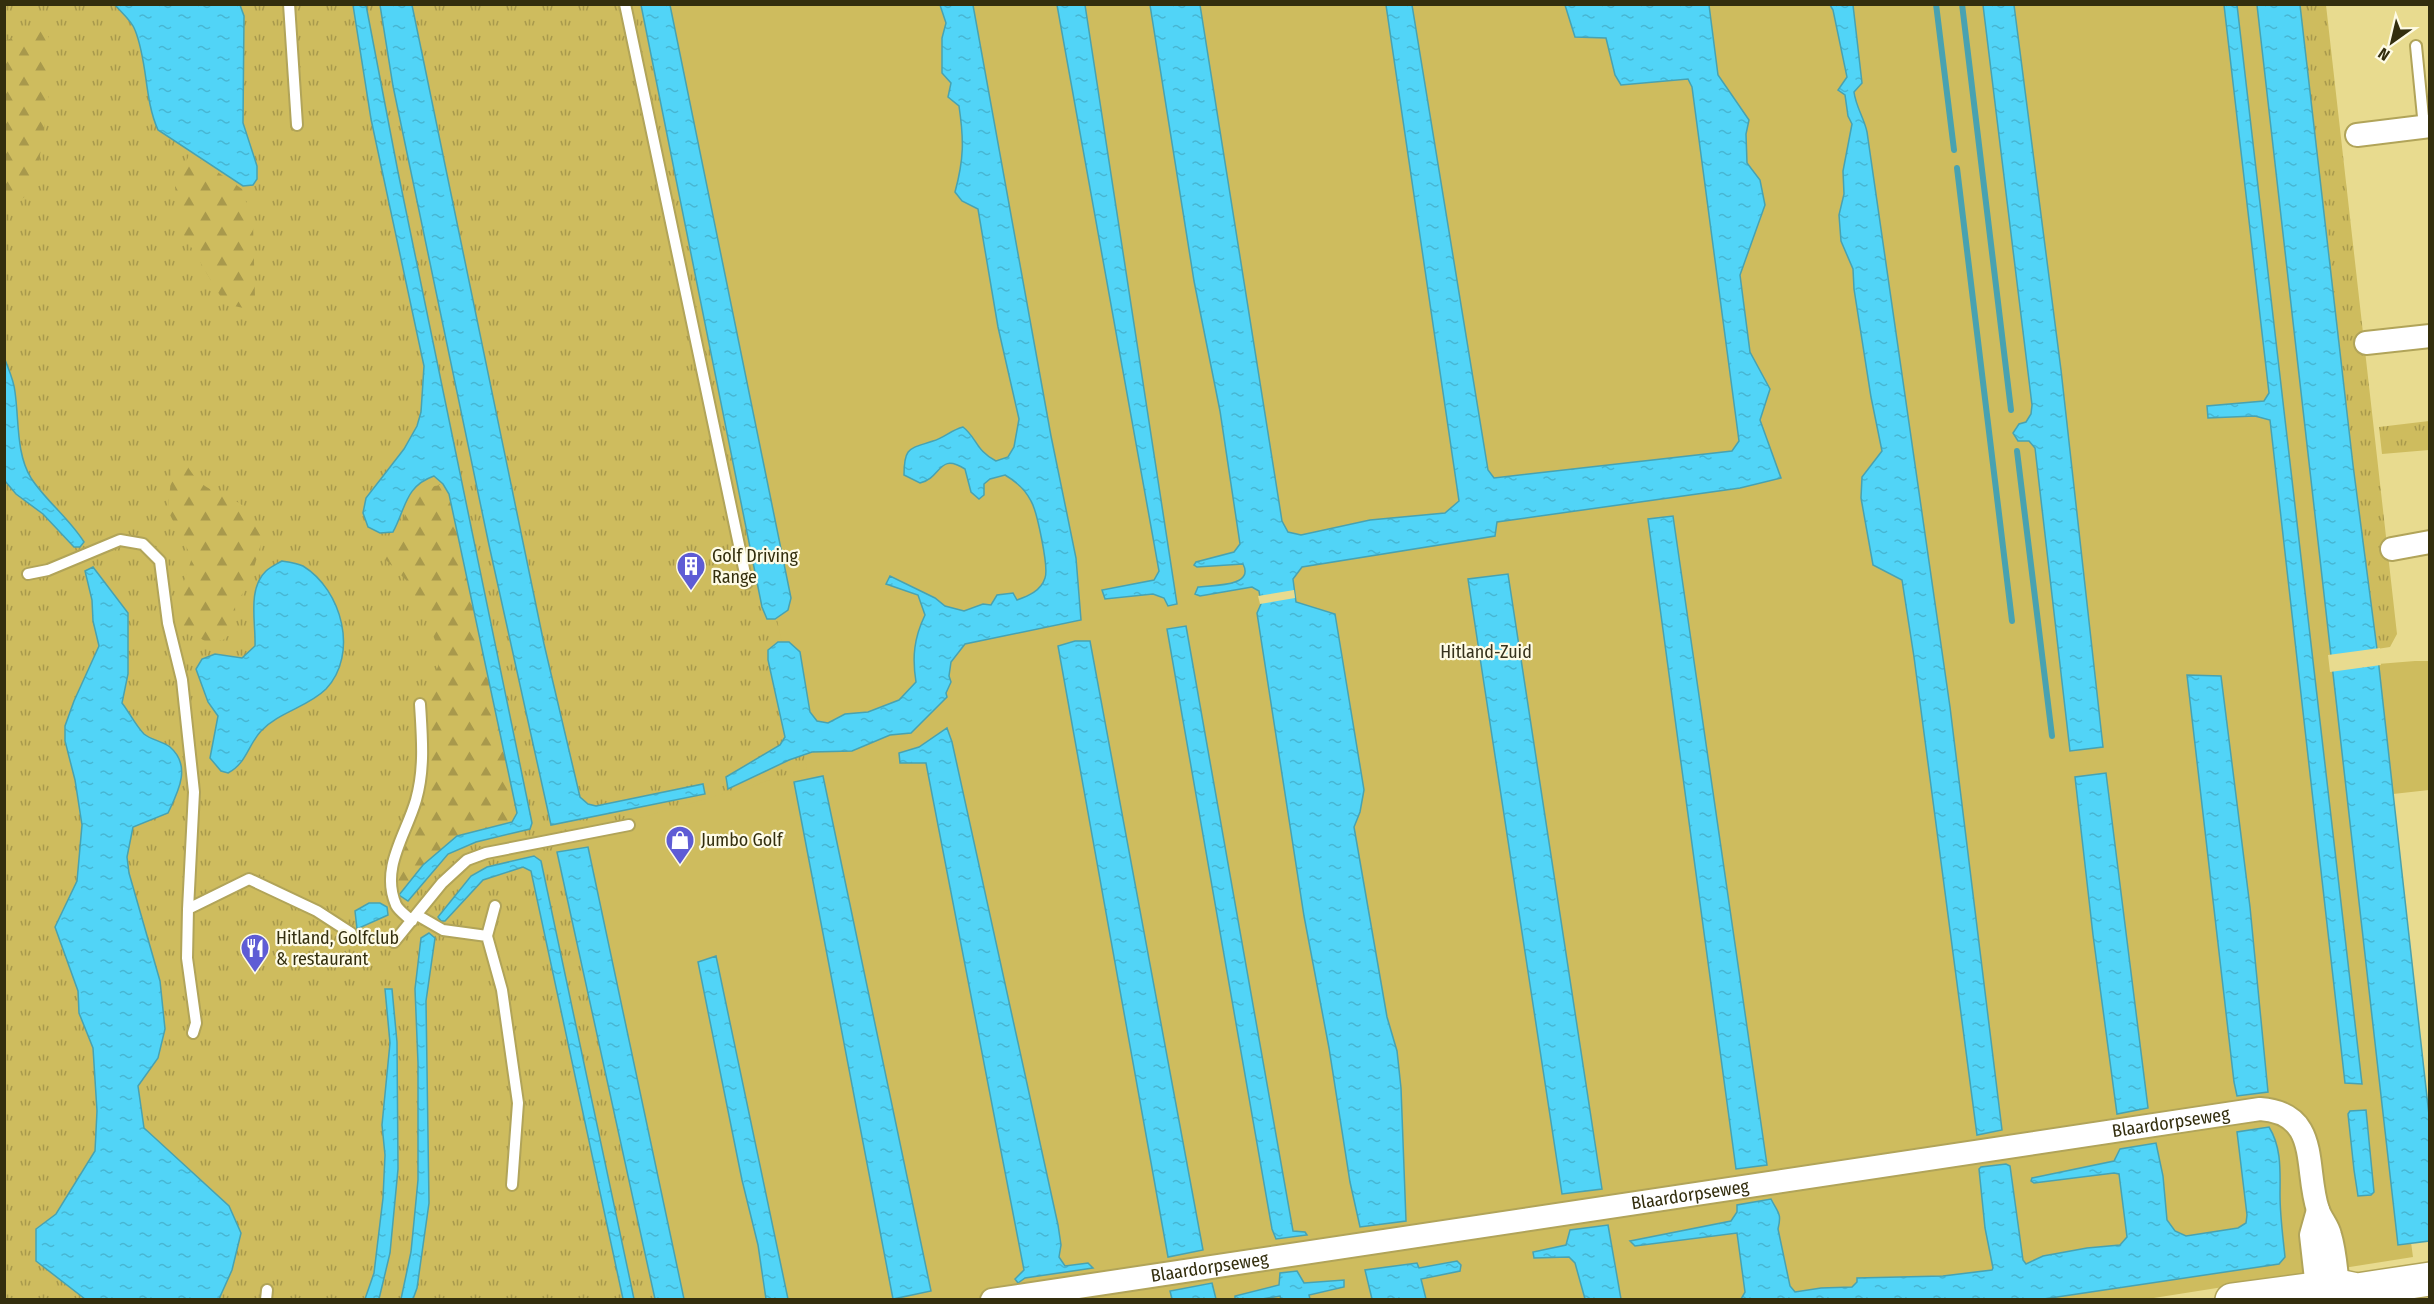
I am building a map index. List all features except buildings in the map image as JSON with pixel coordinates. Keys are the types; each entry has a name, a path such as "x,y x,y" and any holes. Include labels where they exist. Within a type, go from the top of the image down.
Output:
{"main road":[{"path":"2379,1278 2430,1264"},
{"path":"2232,1299 2328,1287 2356,1274 2379,1278 2430,1279"}],"street":[{"path":"2356,135 2427,127"},
{"path":"2366,343 2430,336"},
{"path":"2392,549 2430,542"},
{"name":"Blaardorpseweg","path":"992,1299 2260,1109 2286,1114 2296,1122 2308,1146 2318,1210 2330,1235 2328,1287"}],"lane":[{"path":"289,4 297,125"},
{"path":"625,4 747,583"},
{"path":"2416,46 2427,127"},
{"path":"28,573 48,570 120,540 143,544 160,561 168,623 182,680 194,792 187,958 196,1023 193,1033"},
{"path":"420,704 424,760 416,801 400,840 389,878 396,907 443,930 487,936"},
{"path":"394,942 442,883 467,860 486,853 629,825"},
{"path":"188,909 249,879 317,911 351,933"},
{"path":"495,906 487,936 502,990 518,1102 512,1185"}],"green space":[{"path":"1732,4 971,1299 5,1300 5,5"},
{"name":"Hitland-Zuid","path":"654,5 2267,5 2360,861 2413,1257 2141,1300 654,1299 559,842 807,769"},
{"path":"2300,5 2326,5 2397,634 2390,647 2377,649 2353,465"},
{"path":"46,24 53,65 35,190 5,210 5,41"},
{"path":"190,153 242,189 253,224 255,298 248,309 225,304 181,230 175,187"},
{"path":"2429,421 2429,450 2382,454 2379,427"},
{"path":"185,462 204,486 233,499 245,508 263,537 250,581 235,606 236,629 223,640 208,643 190,632 178,620 182,587 192,558 168,511 172,467"},
{"path":"443,484 450,494 517,813 512,822 457,836 423,865 401,893 395,889 394,876 413,819 423,801 431,763 426,695 442,657 408,582 384,558 417,491"},
{"path":"2429,661 2429,790 2393,794 2378,664"}],"water":[{"path":"115,5 240,5 244,16 243,123 257,166 257,179 253,185 243,186 158,130 150,106 142,55 134,27"},
{"path":"353,5 366,5 398,172 532,823 530,829 476,842 448,854 408,901 399,895 423,865 457,836 512,822 517,813 449,494 434,476 424,480 407,499 393,532 380,533 368,527 363,513 366,498 404,449 417,426 421,412 424,366 371,119"},
{"path":"380,5 412,5 544,644 580,797 588,804 596,806 703,784 705,794 551,825 489,545 393,86"},
{"path":"641,5 670,5 791,598 788,610 775,619 767,619 762,607"},
{"path":"940,5 973,5 1051,436 1076,558 1081,620 965,644 951,662 949,676 951,682 946,693 947,697 911,733 890,735 852,751 812,752 789,760 728,789 726,777 780,745 785,737 768,660 768,650 778,642 789,642 800,652 810,712 817,721 828,723 845,714 868,712 899,700 916,682 915,648 925,615 918,595 886,584 890,576 935,598 945,606 964,611 983,604 991,605 997,595 1013,593 1017,600 1030,595 1037,590 1045,578 1044,552 1033,507 1026,493 1013,480 1005,475 990,479 984,484 984,495 979,499 971,492 965,469 950,463 920,483 904,475 905,459 910,450 963,427 989,457 996,461 1008,457 1014,447 1019,419 998,327 978,209 962,201 955,192 962,159 962,129 959,106 948,97 951,83 942,73 942,38 946,23"},
{"path":"1057,5 1085,5 1177,604 1168,606 1164,598 1153,594 1105,599 1102,590 1154,580 1159,571"},
{"path":"1150,5 1200,5 1282,521 1288,532 1301,535 1370,520 1445,513 1459,501 1386,5 1412,5 1488,470 1494,478 1732,451 1739,441 1692,87 1688,79 1621,85 1615,75 1606,38 1575,37 1565,5 1709,5 1718,75 1749,120 1746,134 1747,163 1760,180 1765,205 1740,275 1750,352 1770,389 1760,420 1781,478 1740,488 1497,522 1495,536 1302,567 1293,579 1296,602 1335,614 1364,790 1360,812 1354,827 1387,1017 1397,1051 1401,1088 1406,1221 1360,1227 1350,1182 1329,1048 1304,916 1257,613 1261,604 1259,591 1252,587 1200,596 1195,594 1198,587 1238,581 1245,572 1243,564 1197,567 1194,565 1196,562 1234,552 1240,544 1220,411 1194,281"},
{"path":"1830,5 1853,5 1862,83 1854,92 1867,132 1950,707 2002,1130 1977,1135 1902,580 1873,565 1861,498 1862,477 1882,451 1871,397 1853,269 1841,241 1839,215 1844,194 1843,171 1852,124 1848,116 1845,95 1838,90 1847,77"},
{"path":"1983,5 2014,5 2061,370 2103,747 2070,751 2035,448 2029,441 2018,441 2013,433 2019,424 2026,422 2031,414 2032,405"},
{"path":"2224,5 2237,5 2362,1084 2345,1083 2270,420 2255,416 2208,418 2207,406 2264,401 2269,393"},
{"path":"2257,5 2300,5 2353,465 2377,649 2430,1124 2429,1241 2398,1245"},
{"path":"4,357 14,388 20,447 26,469 37,486 84,542 80,547 74,547 43,514 16,494 5,481"},
{"path":"1673,516 1767,1165 1736,1169 1648,519"},
{"path":"282,561 303,566 328,590 342,623 344,641 342,658 336,675 326,689 268,724 257,736 239,765 228,773 221,771 210,758 218,716 208,702 196,669 202,659 215,654 242,658 255,646 254,597 256,587 266,571"},
{"path":"93,567 128,613 128,674 122,703 144,734 164,743 177,754 182,771 179,788 168,813 133,827 127,857 129,873 160,981 165,1029 158,1058 138,1086 144,1128 229,1206 241,1233 232,1270 219,1299 85,1299 36,1261 36,1229 56,1214 95,1151 97,1111 93,1048 79,1013 78,991 55,927 77,881 82,825 75,780 65,741 65,726 99,646 85,571"},
{"path":"1508,574 1602,1189 1562,1194 1468,579"},
{"path":"1186,626 1293,1231 1305,1232 1307,1235 1276,1239 1272,1229 1167,629"},
{"path":"1075,641 1090,641 1203,1250 1168,1257 1058,646"},
{"path":"2187,675 2221,676 2250,907 2268,1092 2237,1096 2234,1082"},
{"path":"947,728 952,742 1058,1225 1061,1245 1059,1257 1065,1266 1088,1263 1093,1268 1025,1278 1018,1283 1015,1279 1024,1270 926,763 900,763 899,753 919,747"},
{"path":"2106,773 2148,1108 2117,1114 2075,777"},
{"path":"823,776 931,1291 893,1299 794,782"},
{"path":"588,847 684,1299 655,1299 557,852"},
{"path":"534,856 541,861 634,1299 623,1299 531,871 523,867 483,880 445,921 441,921 438,917 471,876 487,867"},
{"path":"369,903 380,903 387,907 388,915 357,929 355,911"},
{"path":"429,933 435,938 426,1001 429,1203 417,1288 413,1299 401,1299 411,1252 418,1180 418,1063 415,989 421,938"},
{"path":"716,956 788,1299 766,1299 758,1245 742,1180 698,962"},
{"path":"385,989 392,989 397,1042 398,1169 390,1253 379,1299 365,1299 374,1273 383,1198 385,1155 382,1125 390,1043"},
{"path":"2366,1110 2374,1192 2371,1195 2358,1196 2348,1114 2350,1111"},
{"path":"2269,1127 2276,1143 2279,1160 2280,1211 2285,1257 2279,1264 2037,1300 1731,1300 1741,1299 1745,1292 1737,1233 1635,1246 1630,1241 1731,1221 1737,1212 1737,1205 1771,1199 1779,1216 1778,1229 1790,1286 1795,1292 1852,1287 1857,1282 1857,1278 1943,1276 1992,1270 1979,1169 2006,1164 2010,1166 2023,1260 2026,1264 2043,1256 2120,1245 2127,1237 2119,1174 2034,1183 2031,1181 2032,1178 2114,1161 2120,1149 2156,1143 2163,1176 2167,1220 2175,1231 2186,1236 2238,1228 2246,1223 2247,1215 2237,1132"},
{"path":"1608,1225 1621,1299 1585,1299 1575,1263 1569,1257 1534,1258 1533,1252 1566,1245 1570,1230"},
{"path":"1457,1261 1461,1265 1460,1271 1421,1279 1426,1299 1372,1299 1365,1270 1417,1263 1419,1268"},
{"path":"1297,1271 1304,1283 1344,1280 1344,1287 1309,1295 1310,1299 1281,1299 1280,1296 1235,1299 1235,1296 1279,1285 1280,1273"},
{"path":"1212,1283 1216,1299 1172,1299 1170,1291"}],"pier":[{"path":"1294,590 1295,598 1260,604 1258,596"},
{"path":"2380,648 2381,665 2330,672 2328,655"}],"waterway":[{"path":"1936,4 1954,150"},
{"path":"1962,4 2011,410"},
{"path":"1957,168 2012,621"},
{"path":"2017,451 2052,736"}],"place":[{"name":"Golf Driving Range","path":"691,592"},
{"name":"Jumbo Golf","path":"680,866"},
{"name":"Hitland, Golfclub & restaurant","path":"255,974"}]}
